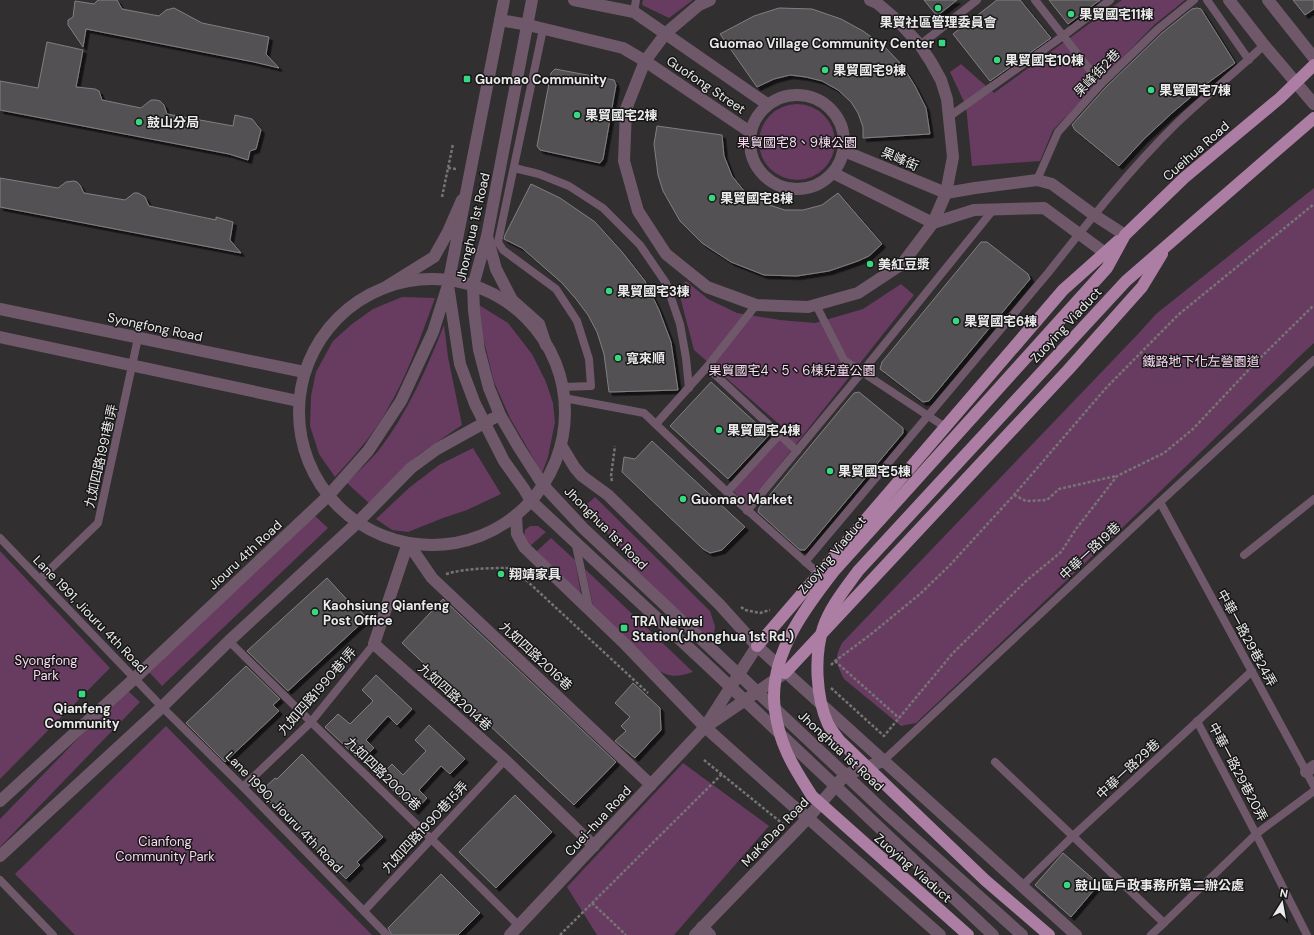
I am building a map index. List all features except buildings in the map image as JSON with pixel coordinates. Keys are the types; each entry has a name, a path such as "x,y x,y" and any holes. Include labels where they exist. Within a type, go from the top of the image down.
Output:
{"main road":[{"name":"Cueihua Road","path":"1108,260 1125,235 1184,178 1280,98 1314,66"},
{"path":"785,673 1115,318 1142,287 1168,245 1314,118"},
{"name":"Zuoying Viaduct","path":"1049,935 986,880 840,742 828,724 821,703 818,680 819,644 823,628 832,610 843,591 858,571 1126,281 1168,245"},
{"path":"757,646 1064,290 1108,260"},
{"name":"Zuoying Viaduct","path":"968,935 812,796 785,748 776,716 774,698 775,679 781,657 790,636 810,603 834,571 1108,260"}],"street":[{"name":"Jhonghua 1st Road","path":"504,0 448,282 460,364 484,423 504,461 531,501 745,700 993,935"},
{"name":"Jhonghua 1st Road","path":"532,0 486,236 473,286 474,311 479,350 489,388 500,415 543,485 583,528 845,775 1022,935"},
{"name":"Guofong Street","path":"574,0 635,6 666,33 767,104"},
{"name":"Guofong Street","path":"710,0 699,5 666,33 645,61 626,109 624,161 638,211 666,254 707,287 756,305 808,307 858,293 902,264 934,223 946,193 953,157 950,116 947,99 941,80 920,45 897,20 876,1"},
{"path":"1229,0 1264,45 1314,104"},
{"path":"1268,0 1314,58"},
{"name":"Guofong Street","path":"500,20 528,25 623,48 645,61 750,132"},
{"path":"798,94 814,97 828,106 839,119 844,134 844,151 840,162 833,173 821,183 807,188 791,189 776,184 763,175 754,163 750,148 750,132 760,112 767,104 782,96 798,94"},
{"name":"果峰街","path":"844,151 946,193"},
{"path":"833,173 934,223 974,210 1044,208 1079,233 1108,260"},
{"path":"946,193 1037,180 1052,184 1094,215 1125,235"},
{"path":"465,192 448,232 434,257 384,288 362,298 343,313 326,330 313,350 304,372 298,401 300,435 310,467 328,496 357,523 382,535 408,543 431,545 454,543 476,537 497,528 516,515 531,501 543,485 557,459 561,445 565,422 563,393 553,358 539,324 512,300 496,269 486,236"},
{"path":"384,288 405,282 426,280 473,286 502,299 527,319 546,344"},
{"name":"Jiouru 4th Road","path":"0,801 135,678 328,496 368,451 401,401 434,332 448,282"},
{"name":"Syongfong Road","path":"0,309 304,372"},
{"path":"0,337 298,401"},
{"path":"0,856 162,707 229,642 357,523 411,468 437,449 500,415"},
{"name":"Jhonghua 1st Road","path":"561,445 575,468 582,476 608,496 719,604 757,646 785,673 1076,935"},
{"path":"516,515 517,534 524,547 589,608 705,727 940,935"},
{"path":"374,644 408,543"},
{"name":"九如四路2016巷","path":"408,543 432,578 651,785"},
{"name":"九如四路2014巷","path":"374,644 505,760 594,846"},
{"name":"Cuei-hua Road","path":"510,935 705,727 757,646"},
{"name":"Cuei-hua Road","path":"705,727 785,673"},
{"path":"845,775 883,761"},
{"name":"MaKaDao Road","path":"702,932 808,818 845,775"}],"lane":[{"path":"920,45 977,0"},
{"path":"1035,0 1101,84"},
{"path":"950,116 1063,36 1110,0"},
{"name":"果峰街2巷","path":"1037,180 1058,132 1101,84 1158,29 1194,0"},
{"path":"1207,0 1249,60"},
{"path":"543,29 498,242 503,250 556,289 577,321 589,359 590,386 563,393"},
{"path":"805,562 1094,215 1150,150 1173,127 1264,45"},
{"path":"514,168 538,174 569,186 603,208 640,245 666,283 680,324 686,358 689,388"},
{"path":"747,511 993,210"},
{"path":"656,424 707,367 756,305"},
{"path":"816,305 844,360 945,427"},
{"name":"九如四路1991巷1弄","path":"40,579 98,523 138,338"},
{"name":"中華一路19巷","path":"883,761 1314,360"},
{"path":"707,367 797,451"},
{"path":"563,393 644,413 747,511 819,574"},
{"path":"727,492 779,434"},
{"path":"1244,555 1314,499"},
{"name":"中華一路29巷24弄","path":"1160,502 1252,671 1310,769 1314,786"},
{"name":"Lane 1991, Jiouru 4th Road","path":"0,538 162,707"},
{"path":"574,540 589,608"},
{"name":"九如四路2000巷","path":"229,642 310,722 432,838 519,926"},
{"name":"九如四路1990巷1弄","path":"243,787 310,722 374,644"},
{"name":"中華一路29巷","path":"1022,886 1073,836 1252,671"},
{"name":"Lane 1990, Jiouru 4th Road","path":"162,707 243,787 387,935"},
{"name":"中華一路29巷20弄","path":"1197,721 1307,935"},
{"name":"九如四路1990巷15弄","path":"364,911 505,760"},
{"path":"995,762 1164,923"},
{"name":"中華一路29巷20弄","path":"1151,935 1256,834 1314,792"},
{"path":"0,880 53,935"}],"path":[{"path":"442,197 453,144"},
{"path":"830,666 835,660 870,635 920,594 950,565 1014,495 1106,388 1178,315 1314,204"},
{"path":"1014,495 1026,501 1047,500 1059,489 1117,476 1164,453 1193,429 1256,362 1314,305"},
{"path":"612,483 611,476 615,446"},
{"path":"831,687 884,736 953,653 1026,581 1061,552 1076,529 1117,476"},
{"path":"432,578 455,572 494,568 513,568 648,693"},
{"path":"740,605 745,610 760,614 772,609"},
{"path":"835,660 899,718"},
{"path":"704,760 783,824"},
{"path":"560,935 722,774"},
{"path":"592,903 626,935"}],"green space":[{"path":"643,0 693,0 669,18 642,5"},
{"path":"1122,0 1185,0 1154,25 1053,130 1040,161 972,166 966,106 950,72 961,64 994,93"},
{"name":"果貿國宅8、9棟公園","path":"797,104 812,107 824,115 832,127 835,142 832,157 824,169 812,177 797,180 782,177 770,169 762,157 759,142 762,127 770,115 782,107"},
{"name":"鐵路地下化左營園道","path":"1314,188 1314,343 1141,510 916,723 901,726 844,679 837,661 842,643 1156,314"},
{"name":"果貿國宅4、5、6棟兒童公園","path":"686,281 708,299 737,313 780,320 815,323 863,309 901,284 914,295 748,505 733,491 787,431 694,350 678,289"},
{"path":"402,297 435,298 408,369 395,396 382,419 369,437 335,477 319,454 310,426 311,396 316,372 333,341 352,324 373,309"},
{"path":"479,305 508,323 532,354 546,382 553,403 555,422 548,457 542,473 510,418 494,382 483,337"},
{"path":"444,325 448,357 462,425 418,455 369,503 347,483 379,450 399,420 424,373"},
{"path":"473,448 501,494 467,510 408,532 392,530 376,519 410,487 439,465"},
{"path":"595,497 710,611 715,626 713,642 630,567 625,552 583,508"},
{"path":"314,515 328,528 162,686 149,672"},
{"path":"530,526 538,526 546,532 530,546 524,537 525,530"},
{"path":"551,538 575,560 581,595 536,552"},
{"name":"Syongfong Park","path":"0,551 110,668 0,779"},
{"path":"585,569 693,672 674,676 656,669 593,606"},
{"path":"126,689 140,702 0,847 0,819"},
{"name":"Cianfong Community Park","path":"166,726 372,935 75,935 15,874"},
{"path":"683,763 769,826 674,935 597,935 567,887"}],"place":[{"name":"果貿社區管理委員會","path":"938,8"},
{"name":"果貿國宅11棟","path":"1071,14"},
{"name":"Guomao Village Community Center","path":"942,43"},
{"name":"果貿國宅10棟","path":"997,60"},
{"name":"果貿國宅9棟","path":"825,70"},
{"name":"Guomao Community","path":"467,79"},
{"name":"果貿國宅7棟","path":"1151,90"},
{"name":"果貿國宅2棟","path":"577,115"},
{"name":"鼓山分局","path":"139,122"},
{"name":"果貿國宅8棟","path":"712,198"},
{"name":"美紅豆漿","path":"870,264"},
{"name":"果貿國宅3棟","path":"609,291"},
{"name":"果貿國宅6棟","path":"956,321"},
{"name":"寬來順","path":"618,358"},
{"name":"果貿國宅4棟","path":"719,430"},
{"name":"果貿國宅5棟","path":"830,471"},
{"name":"Guomao Market","path":"683,499"},
{"name":"翔靖家具","path":"501,574"},
{"name":"Kaohsiung Qianfeng Post Office","path":"315,612"},
{"name":"TRA Neiwei Station(Jhonghua 1st Rd.)","path":"624,628"},
{"name":"Qianfeng Community","path":"82,694"},
{"name":"鼓山區戶政事務所第二辦公處","path":"1067,885"}]}
